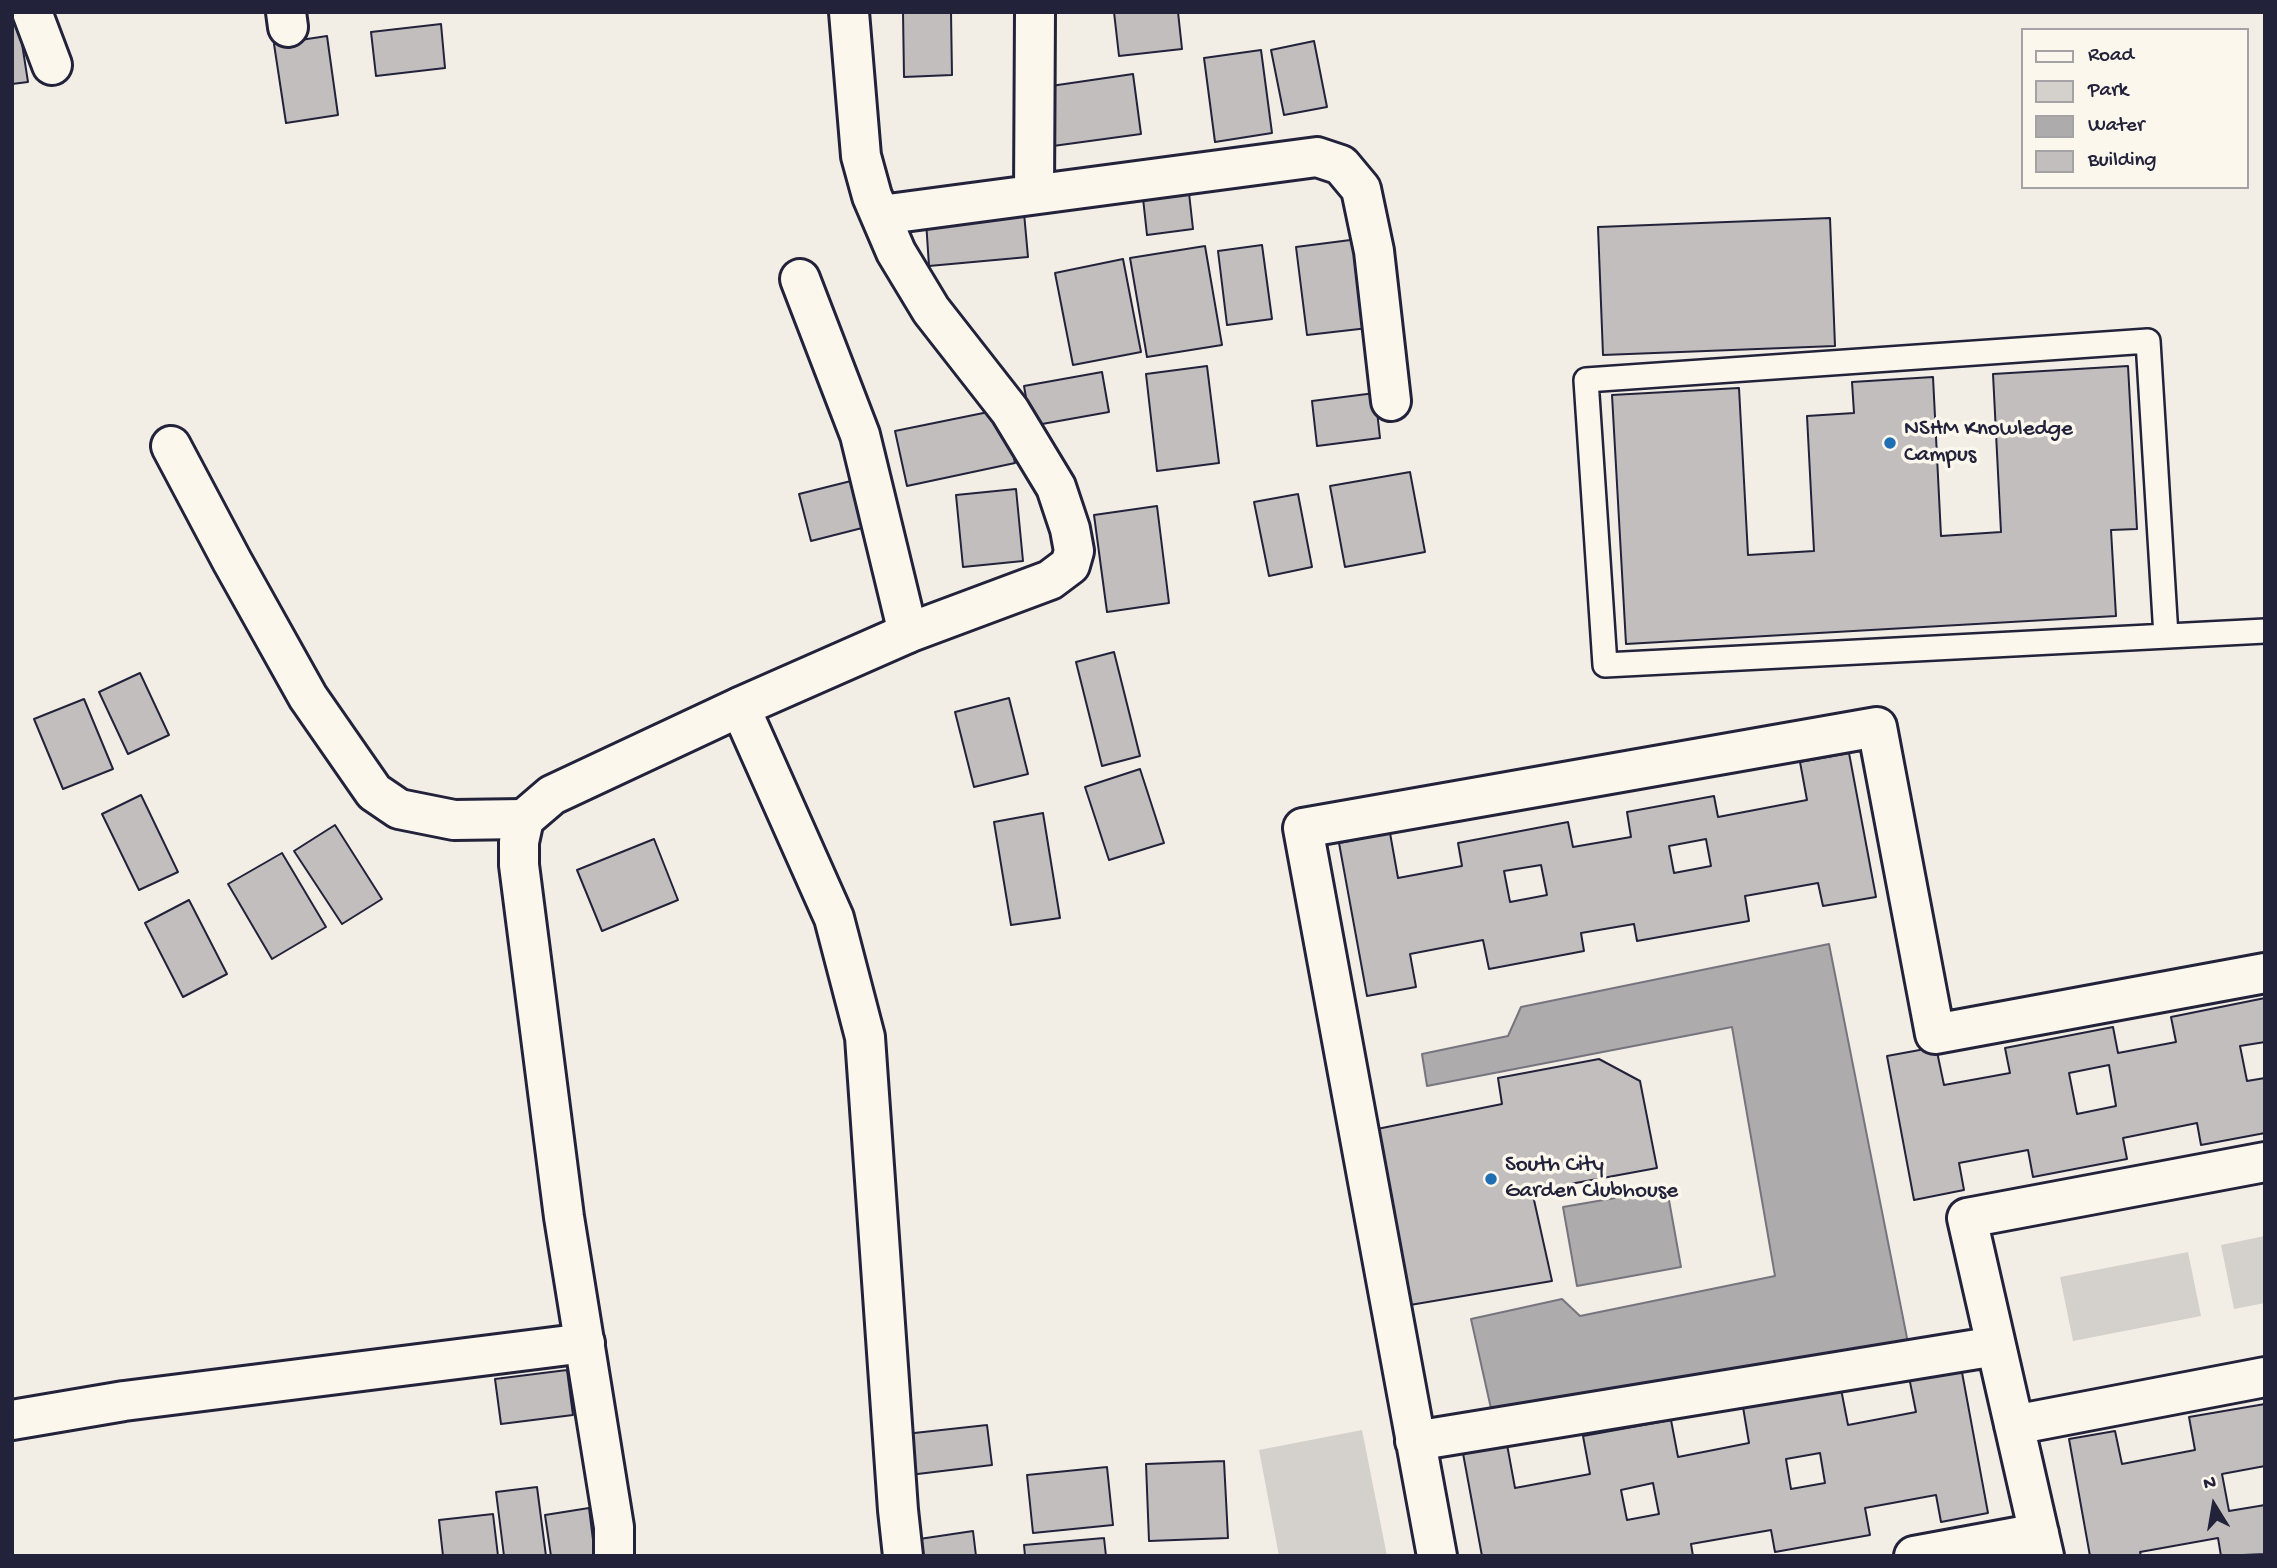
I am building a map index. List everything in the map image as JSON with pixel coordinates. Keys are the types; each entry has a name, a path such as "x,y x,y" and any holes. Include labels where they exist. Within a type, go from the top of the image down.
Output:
{"street":[{"path":"32,12 52,65"},
{"path":"614,1556 614,1527 565,1217 519,865 519,842 524,819 552,795 740,707 908,633 1050,580 1070,565 1074,551 1070,529 1050,477 1010,411 931,310 896,252 872,196 860,156 849,12"},
{"path":"1034,194 1035,12"},
{"path":"881,215 1317,157 1341,165 1361,189 1374,251 1391,401"},
{"path":"800,279 860,435 908,633"},
{"path":"171,446 308,696 374,792 399,809 454,820 524,819"},
{"path":"740,707 834,918 865,1037 903,1556"},
{"path":"1437,1556 1303,828 1877,727 1935,1034 2265,973"},
{"path":"1914,1556 2041,1544 1967,1218 2265,1162"},
{"path":"12,1420 124,1401 585,1343"},
{"path":"1415,1441 1996,1346"},
{"path":"2014,1425 2265,1377"}],"lane":[{"path":"2166,636 2148,341 1586,380 1605,665 2265,631"}],"green space":[{"path":"2265,1236 2265,1303 2234,1309 2221,1245"},
{"path":"2188,1252 2201,1316 2073,1341 2060,1277"},
{"path":"1362,1430 1387,1556 1279,1556 1259,1450"}],"water":[{"path":"1829,944 1908,1343 1492,1413 1471,1319 1562,1299 1580,1316 1775,1276 1732,1027 1427,1086 1422,1054 1508,1036 1521,1007"},
{"path":"1667,1189 1681,1267 1577,1286 1563,1207"}],"building":[{"path":"903,12 951,12 952,75 904,77"},
{"path":"1114,12 1178,12 1182,49 1119,56"},
{"path":"19,24 28,82 12,84 12,25"},
{"path":"441,24 445,68 376,76 371,32"},
{"path":"327,36 338,115 286,123 274,44"},
{"path":"1314,41 1327,107 1284,115 1271,50"},
{"path":"1261,50 1272,133 1215,142 1204,58"},
{"path":"1133,74 1141,134 1053,146 1044,87"},
{"path":"1188,184 1193,229 1147,235 1142,189"},
{"path":"1024,213 1028,257 929,266 926,221"},
{"path":"1830,218 1835,346 1603,355 1598,227"},
{"path":"1366,238 1377,327 1307,335 1296,247"},
{"path":"1262,245 1272,319 1227,325 1218,251"},
{"path":"1205,246 1222,345 1147,357 1130,258"},
{"path":"1123,259 1141,352 1073,365 1055,273"},
{"path":"1207,366 1219,463 1157,471 1146,374"},
{"path":"2128,366 2137,529 2111,530 2116,616 1626,644 1612,395 1739,388 1748,555 1814,551 1807,416 1854,413 1852,382 1933,377 1941,536 2001,532 1993,374"},
{"path":"1102,372 1109,412 1031,426 1024,386"},
{"path":"1375,393 1380,438 1317,446 1312,401"},
{"path":"1003,409 1015,463 907,486 895,431"},
{"path":"1410,472 1425,552 1345,567 1330,486"},
{"path":"863,478 874,525 811,541 799,494"},
{"path":"1016,489 1023,561 963,567 956,495"},
{"path":"1298,494 1312,567 1269,576 1254,502"},
{"path":"1157,506 1169,603 1107,612 1094,515"},
{"path":"1114,652 1140,756 1102,766 1076,662"},
{"path":"140,673 169,735 128,754 99,692"},
{"path":"1009,698 1028,774 974,787 955,712"},
{"path":"84,699 113,769 63,789 34,719"},
{"path":"1849,753 1876,897 1823,906 1818,883 1745,896 1749,921 1637,941 1634,924 1581,933 1584,951 1489,969 1483,940 1410,954 1416,987 1367,996 1339,843 1390,833 1398,878 1462,866 1458,843 1568,822 1573,847 1631,837 1627,812 1714,796 1718,817 1807,800 1800,762","holes":["1706,839 1711,866 1674,873 1669,846","1541,865 1547,895 1510,902 1504,871"]},
{"path":"1140,769 1164,843 1109,860 1085,787"},
{"path":"141,795 178,872 139,890 102,814"},
{"path":"1043,813 1060,918 1011,925 994,822"},
{"path":"335,825 382,899 342,924 294,851"},
{"path":"654,839 678,900 602,931 577,870"},
{"path":"282,853 326,927 272,959 228,884"},
{"path":"189,900 227,974 183,997 145,923"},
{"path":"2265,998 2265,1042 2240,1046 2247,1081 2265,1078 2265,1133 2201,1145 2197,1123 2123,1138 2127,1159 2033,1177 2028,1150 1959,1163 1964,1190 1914,1200 1887,1056 1936,1047 1944,1085 2010,1073 2005,1048 2113,1027 2118,1053 2176,1042 2171,1017","holes":["2109,1065 2116,1106 2077,1114 2069,1073"]},
{"name":"South City Garden Clubhouse","path":"1599,1059 1640,1081 1657,1168 1532,1191 1552,1281 1410,1305 1377,1129 1502,1104 1498,1078"},
{"path":"1961,1367 1988,1513 1941,1522 1936,1495 1865,1508 1870,1535 1775,1552 1771,1530 1691,1544 1693,1556 1482,1556 1462,1448 1506,1439 1515,1488 1590,1474 1583,1436 1671,1420 1678,1457 1749,1443 1743,1407 1841,1389 1848,1425 1916,1412 1909,1377","holes":["1820,1453 1825,1483 1791,1489 1786,1459","1653,1483 1659,1514 1627,1520 1621,1490"]},
{"path":"567,1370 573,1415 501,1424 495,1379"},
{"path":"2265,1404 2265,1466 2222,1474 2229,1511 2265,1505 2265,1554 2221,1556 2218,1538 2140,1552 2141,1556 2090,1556 2069,1439 2115,1431 2122,1464 2195,1450 2189,1417"},
{"path":"987,1425 992,1465 901,1476 896,1435"},
{"path":"1224,1461 1228,1538 1149,1541 1146,1464"},
{"path":"1107,1467 1113,1525 1033,1533 1027,1475"},
{"path":"537,1487 546,1556 504,1556 496,1492"},
{"path":"589,1508 595,1556 551,1556 545,1515"},
{"path":"493,1514 498,1556 443,1556 439,1520"},
{"path":"973,1531 976,1556 908,1556 906,1541"},
{"path":"1104,1538 1106,1556 1025,1556 1024,1545"}],"place":[{"name":"NSHM Knowledge Campus","path":"1890,443"},
{"name":"South City Garden Clubhouse","path":"1491,1179"}]}
